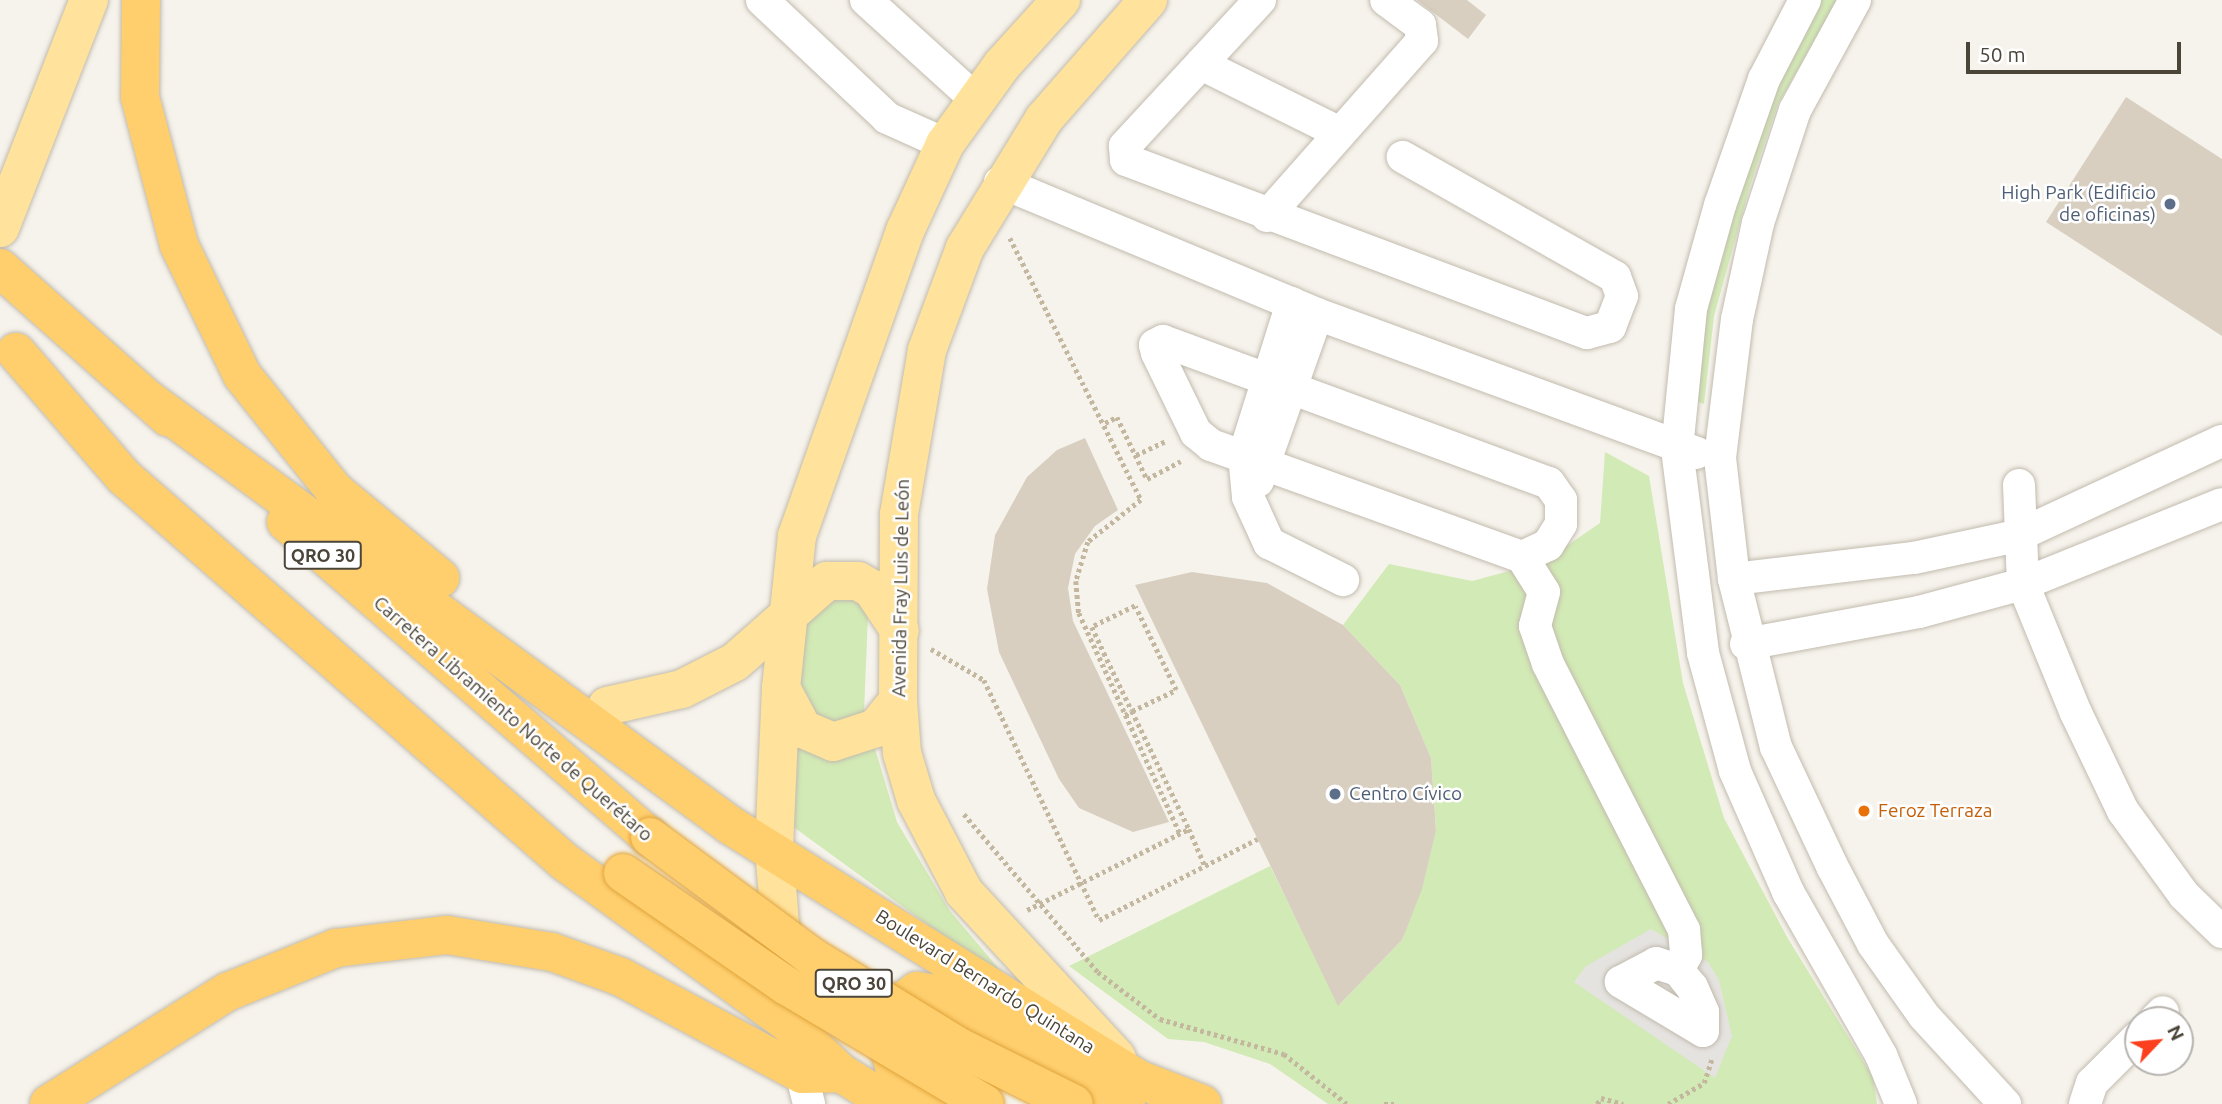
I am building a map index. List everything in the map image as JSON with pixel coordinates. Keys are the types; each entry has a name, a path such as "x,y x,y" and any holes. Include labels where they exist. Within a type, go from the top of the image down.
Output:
{"highway":[{"path":"141,0 140,97 178,245 242,375 334,490 720,793 774,848"},
{"name":"Carretera Libramiento Norte de Querétaro","path":"0,268 650,837 812,957 959,1047 1074,1104"},
{"path":"8,346 124,477 554,852 788,1023 841,1073 891,1104"},
{"name":"QRO 30","path":"8,346 623,873 787,986 985,1104"},
{"path":"149,400 730,824 774,848"},
{"name":"Boulevard Bernardo Quintana","path":"774,848 1132,1092 1202,1104"},
{"path":"49,1104 227,992 336,948 447,935 552,952 621,976 806,1089 841,1073"},
{"path":"926,1104 894,1066 885,1035 884,1016 917,991 940,994 1132,1092"}],"main road":[{"path":"0,228 30,145 89,0"},
{"path":"788,1023 774,848 781,688 797,536 909,219 945,144 975,99 1061,0"},
{"name":"Avenida Fray Luis de León","path":"1132,1092 964,892 916,800 902,753 898,701 913,638 899,514 921,377 965,248 1000,182 1044,119 1148,0"},
{"path":"607,706 682,689 736,662 788,610 827,581 858,581 872,589 913,638"},
{"path":"781,688 803,729 833,742 876,728 898,701"}],"street":[{"path":"762,0 887,118 945,144"},
{"path":"866,0 975,99"},
{"path":"1260,0 1121,154 1267,216 1587,333 1610,327 1622,296 1615,277 1403,157"},
{"path":"1267,216 1422,41 1420,25 1386,0"},
{"path":"1805,0 1764,79 1716,218 1691,309 1677,449 1703,653 1735,771 1788,892 1901,1098"},
{"path":"1856,0 1795,110 1758,223 1737,320 1720,458 1734,579 1745,644 1776,747 1873,944 1924,1016 2005,1104"},
{"path":"1201,64 1340,133"},
{"path":"1000,182 1305,308 1677,449 1720,458"},
{"path":"1305,308 1256,459 1248,497 1269,543 1343,580"},
{"path":"1522,557 1548,545 1561,524 1561,500 1549,483 1281,381 1163,341 1154,345 1196,433 1211,445 1522,557 1544,592 1535,626 1548,664 1684,930 1686,956 1678,970"},
{"path":"1734,579 1914,558 2017,536 2222,441"},
{"path":"2019,485 2017,536 2023,584 2123,811 2184,895 2222,932"},
{"path":"1745,644 1919,612 2023,584 2222,504"},
{"path":"1656,962 1678,970 1703,1012 1703,1031 1621,982 1656,962"},
{"path":"788,1023 806,1089"},
{"path":"2085,1104 2092,1083 2124,1051"}],"path":[{"path":"1004,243 1013,236 1141,500 1096,535 1080,558 1079,613 1096,657 1180,834"},
{"path":"1105,422 1117,417 1147,479 1211,445"},
{"path":"1125,715 1132,711 1176,691 1135,606 1092,627 1104,653 1132,711 1189,829 1206,866"},
{"path":"913,638 927,660"},
{"path":"913,638 984,680 1099,920 1257,839"},
{"path":"1096,657 1104,653"},
{"path":"959,807 1038,905 1098,972 1160,1019 1284,1054 1347,1104"},
{"path":"994,927 1189,829"},
{"path":"1668,1104 1704,1083 1714,1065 1703,1031"},
{"path":"1597,1104 1601,1098 1623,1104"},
{"path":"1384,1104 1394,1104"}],"green space":[{"path":"1818,0 1838,0 1778,104 1750,186 1714,316 1704,404 1693,400 1700,318 1764,103"},
{"path":"1605,452 1649,476 1683,683 1724,818 1787,937 1873,1077 1877,1104 1328,1104 1270,1064 1204,1042 1168,1039 1069,966 1270,866 1339,1005 1402,940 1436,829 1431,758 1400,685 1343,625 1389,564 1472,581 1543,562 1600,523"},
{"path":"844,586 868,615 864,712 897,822 950,911 1016,989 788,823 794,611"}],"shaded area":[{"path":"1651,929 1708,962 1719,980 1732,1036 1715,1078 1574,982 1586,966"}],"building":[{"path":"1417,0 1467,0 1486,15 1468,39"},
{"path":"2126,97 2222,159 2222,336 2046,222"},
{"path":"1085,438 1118,510 1095,526 1075,554 1068,588 1073,621 1169,822 1133,832 1079,808 1059,779 999,652 987,589 995,535 1027,477 1057,450"},
{"name":"Centro Cívico","path":"1192,572 1267,583 1343,625 1400,685 1431,758 1436,830 1422,889 1402,940 1338,1006 1135,585"}],"place":[{"name":"High Park (Edificio de oficinas)","path":"2170,204"},
{"name":"Centro Cívico","path":"1335,794"},
{"name":"Feroz Terraza","path":"1864,811"}]}
